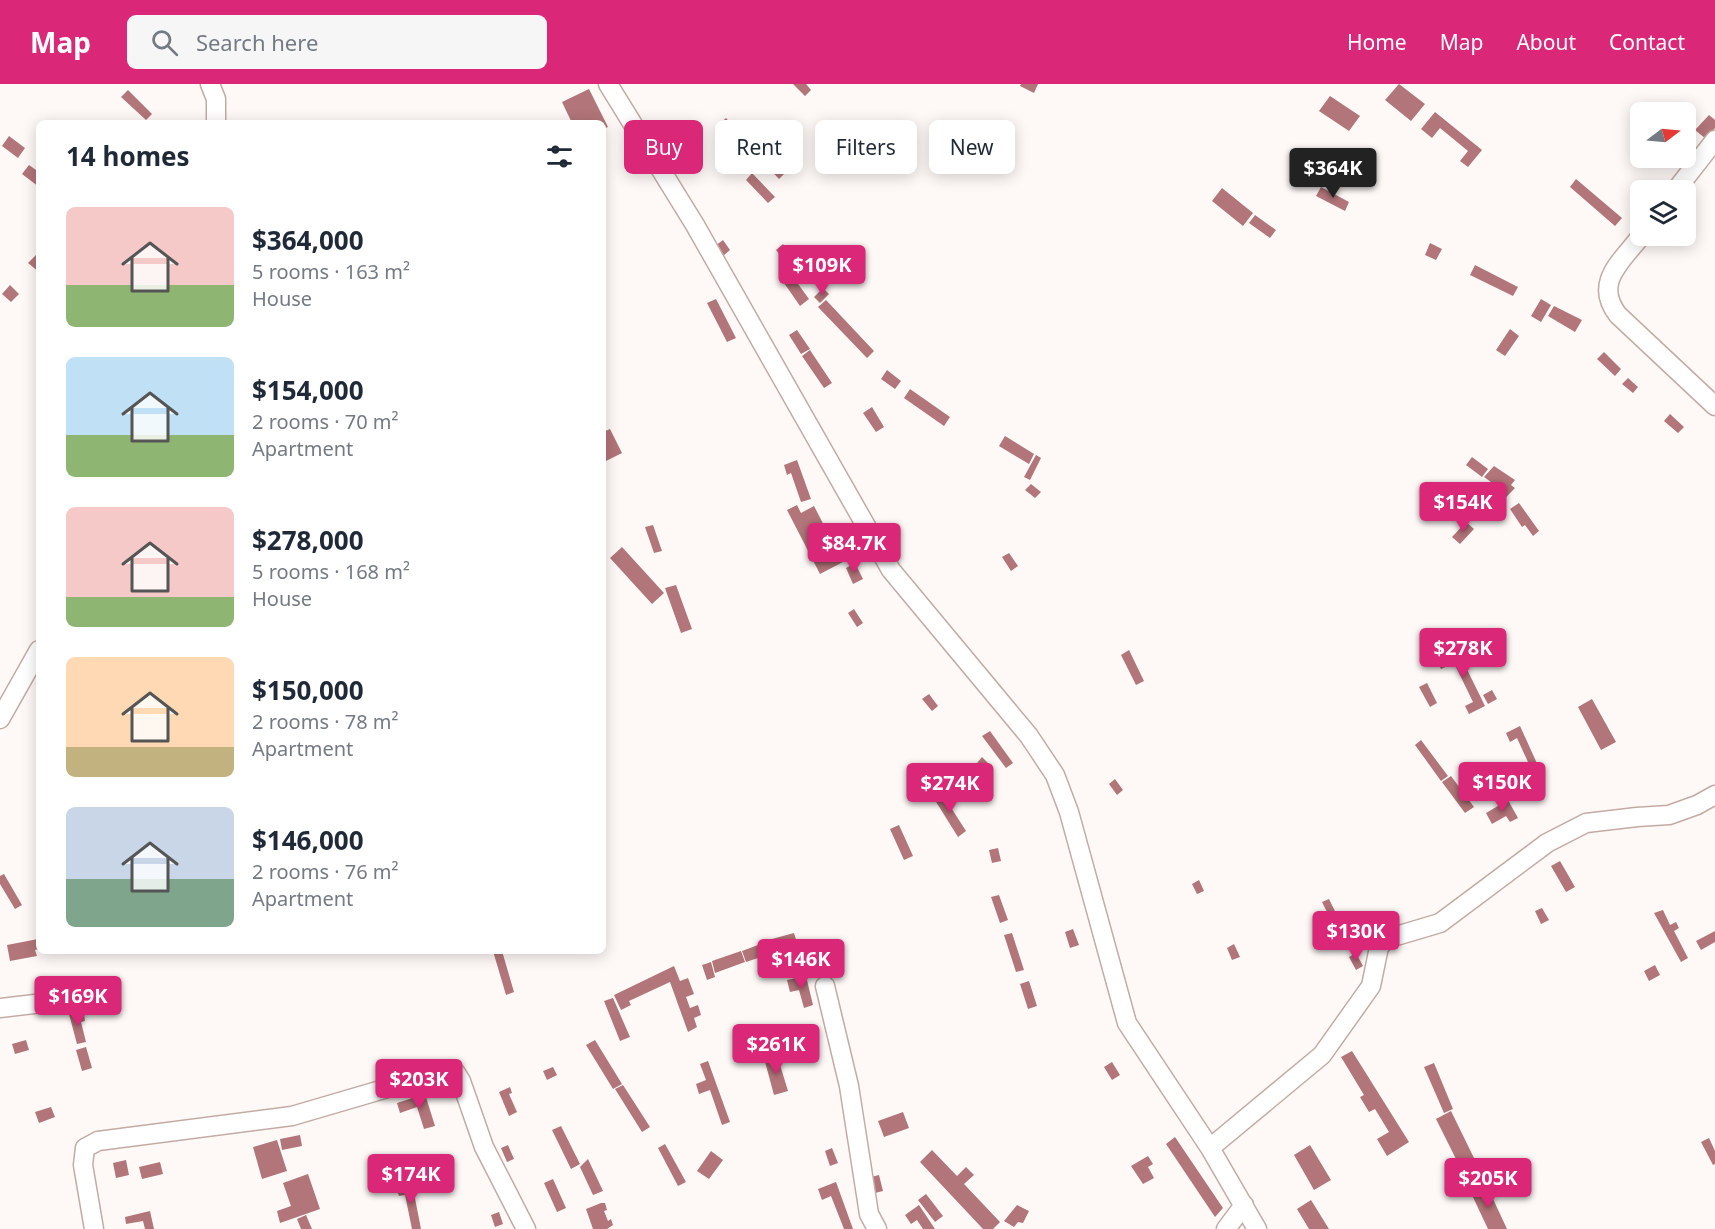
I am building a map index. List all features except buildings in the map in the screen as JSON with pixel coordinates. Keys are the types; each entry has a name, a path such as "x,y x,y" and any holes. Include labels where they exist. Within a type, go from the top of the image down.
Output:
{"street":[{"path":"210,84 216,99 216,120"},
{"path":"608,84 694,225 891,570 1029,736 1055,775 1069,812 1127,1023 1210,1148 1257,1229"},
{"path":"1684,180 1715,140"},
{"path":"1633,246 1609,278 1610,305 1715,406"},
{"path":"0,719 36,655"},
{"path":"1210,1148 1322,1055 1371,986 1379,947 1386,939 1440,923 1547,843 1586,824 1670,815 1697,806 1715,795"},
{"path":"825,986 849,1086 869,1214 877,1229"},
{"path":"0,1008 94,997"},
{"path":"94,1229 83,1165 85,1149 98,1141 292,1116 449,1070 456,1073 461,1081 484,1147 526,1229"},
{"path":"1226,1229 1244,1205"}]}
